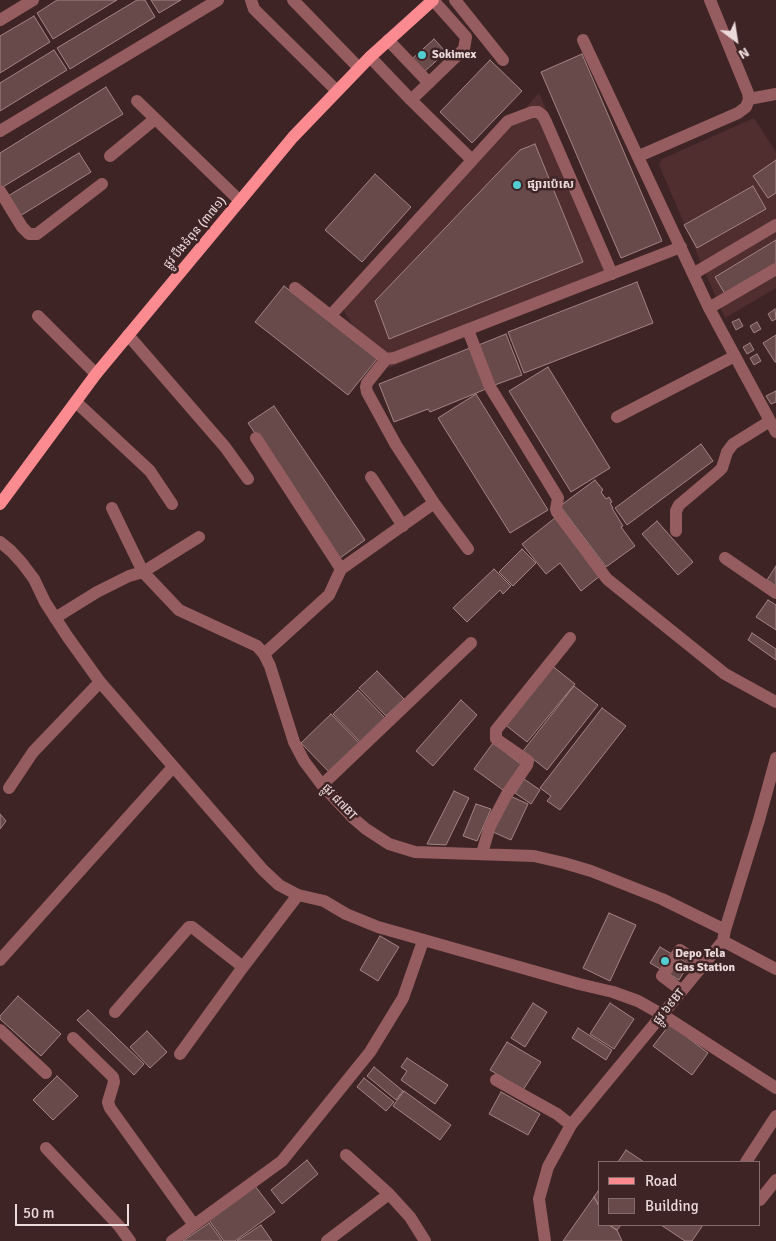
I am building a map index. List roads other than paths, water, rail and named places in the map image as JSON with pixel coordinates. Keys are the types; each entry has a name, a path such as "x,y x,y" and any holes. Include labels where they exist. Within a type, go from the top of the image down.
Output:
{"main road":[{"name":"ផ្លូវ បឹងទំពុន (៣៧១)","path":"0,504 96,374 294,137 370,57 433,0"}],"street":[{"path":"0,20 33,0"},
{"path":"0,131 218,0"},
{"path":"251,0 254,9 337,91"},
{"path":"293,0 359,68"},
{"path":"411,100 464,49 466,37 433,0"},
{"path":"455,0 503,60"},
{"path":"639,156 738,113 746,107 750,99 710,0"},
{"path":"388,40 429,83"},
{"path":"583,40 709,308 773,426 733,444 726,452 722,468 679,505 676,511 676,531"},
{"path":"370,57 472,160"},
{"path":"750,99 776,94"},
{"path":"137,101 240,201"},
{"path":"331,315 508,121 532,112 538,112 544,116 612,274"},
{"path":"110,156 156,119"},
{"path":"0,191 22,227 29,234 37,234 102,184"},
{"path":"693,274 776,225"},
{"path":"468,549 434,503 396,446 367,392 367,383 386,359 394,358 468,330 681,247"},
{"path":"709,308 776,269"},
{"path":"295,288 386,359"},
{"path":"38,316 96,374"},
{"path":"468,330 490,388 558,498 557,512 607,579 725,674 776,702"},
{"path":"128,335 226,447 248,479"},
{"path":"617,417 735,356"},
{"path":"76,402 150,471 172,504"},
{"path":"256,438 341,569"},
{"path":"371,477 403,526"},
{"path":"112,508 143,572 179,610 258,646 264,654 329,595 341,569 434,503"},
{"path":"55,618 97,592 129,576 143,572 200,537"},
{"path":"0,542 11,550 22,563 34,580 55,618 100,682 279,886 298,895 324,901 346,914 378,927 579,984 614,992 638,1001 776,1088"},
{"path":"725,558 776,594"},
{"path":"482,854 490,826 528,761 496,739 496,730 570,638"},
{"path":"322,785 471,643"},
{"name":"ផ្លូវ ៨៧BT","path":"264,654 270,666 294,742 304,761 322,785 353,818 389,844 415,852 534,856 591,871 662,899 724,935 776,969"},
{"path":"10,788 33,752 100,682"},
{"name":"ផ្លូវ ៦៩BT","path":"545,1241 539,1198 548,1167 572,1125 703,965 724,935 776,758"},
{"path":"0,960 173,767"},
{"path":"180,1054 298,895"},
{"path":"115,1012 186,928 192,927 243,967"},
{"path":"172,1241 282,1161 370,1052 404,998 423,941"},
{"path":"682,991 662,976 680,950 703,965"},
{"path":"0,1030 46,1073"},
{"path":"73,1038 112,1077 114,1082 108,1102 110,1108 194,1225"},
{"path":"496,1080 572,1125"},
{"path":"747,1161 776,1116"},
{"path":"46,1148 119,1226 130,1241"},
{"path":"346,1155 389,1194 410,1217 425,1241"},
{"path":"761,1199 776,1180"},
{"path":"327,1241 389,1194"}],"place":[{"name":"Sokimex","path":"422,55"},
{"name":"ផ្សារប៉េសេ","path":"517,185"},
{"name":"Depo Tela Gas Station","path":"665,961"}]}
